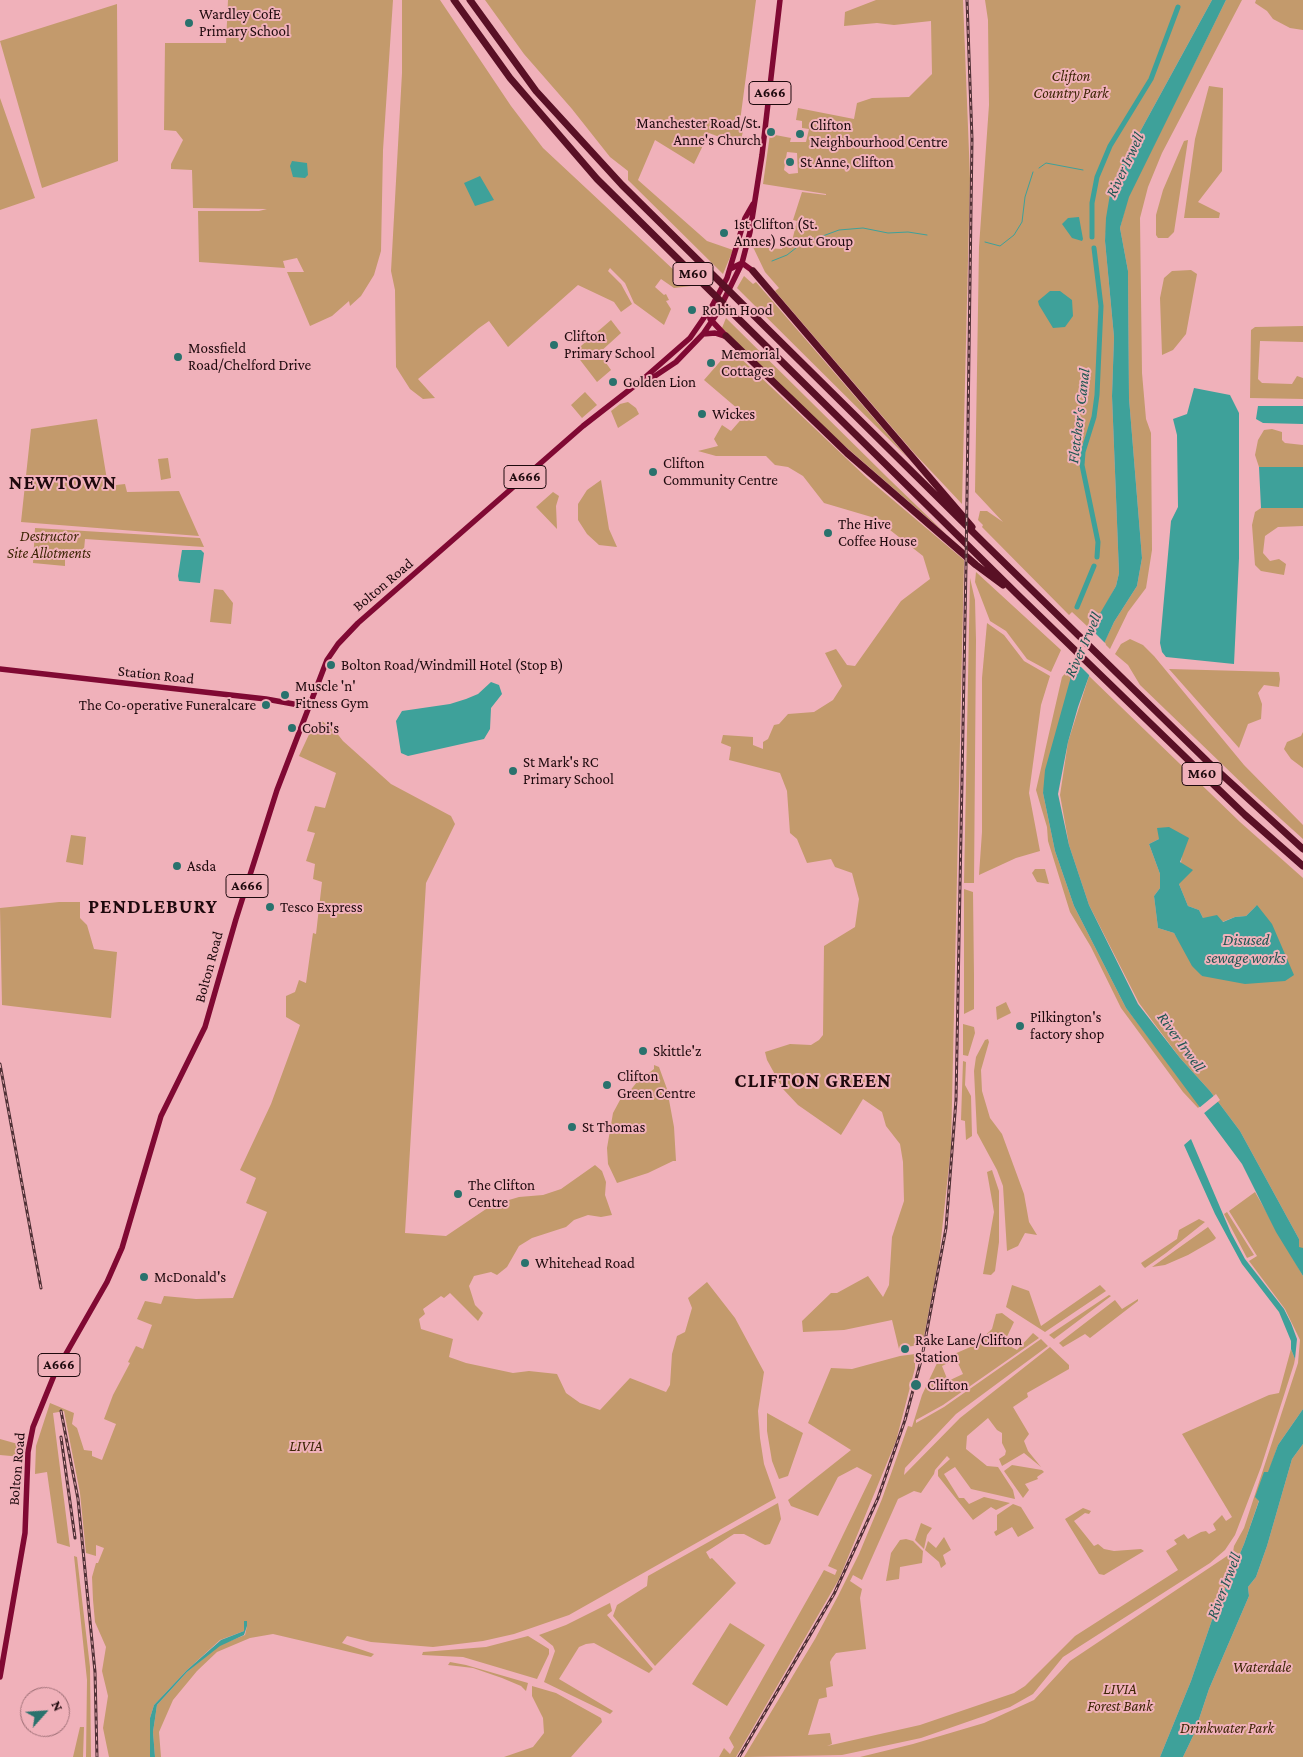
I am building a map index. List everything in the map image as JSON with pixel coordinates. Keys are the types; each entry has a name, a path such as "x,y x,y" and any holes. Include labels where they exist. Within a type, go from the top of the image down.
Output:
{"highway":[{"name":"M60","path":"454,0 510,78 597,179 952,530 978,562"},
{"name":"M60","path":"470,0 530,84 584,146 955,510"},
{"name":"M60","path":"753,271 985,544 1248,799 1303,849"},
{"name":"M60","path":"726,336 853,459 954,546 978,562 1020,597 1238,809 1303,866"}],"main road":[{"name":"A666","path":"742,263 752,219 765,135 780,0"},
{"name":"A666","path":"711,309 730,269 745,218 753,204"},
{"path":"730,269 742,263 753,271"},
{"name":"Bolton Road","path":"642,380 656,376 676,362 703,334 718,312 742,263"},
{"path":"711,309 712,322 726,336"},
{"name":"Bolton Road","path":"0,1677 25,1533 28,1452 36,1420 55,1373 103,1289 122,1248 161,1116 205,1027 233,928 277,790 328,658 358,623 583,426 642,380 685,343 711,309"},
{"path":"703,334 715,333 726,336"},
{"name":"Station Road","path":"0,668 266,699 310,707"}],"green space":[{"path":"228,0 393,0 383,150 381,251 374,275 361,296 350,306 349,301 332,316 310,326 287,272 304,272 297,258 283,261 285,268 199,262 198,211 259,211 267,209 193,208 192,170 171,169 171,164 183,140 176,131 164,130 165,43 226,43"},
{"path":"402,0 440,0 511,106 543,148 691,286 674,288 661,279 655,287 664,295 666,294 669,300 666,301 671,309 664,325 634,303 625,283 610,268 608,271 621,284 632,304 621,312 614,302 578,285 508,347 489,321 479,328 418,379 435,398 423,399 410,389 396,367 395,290 391,271 402,73"},
{"path":"485,0 756,0 739,129 743,131 740,145 709,133 694,164 655,140 638,180 707,241 733,250 723,274 628,180 628,171 610,157 572,109 524,54"},
{"path":"876,0 963,0 970,178 962,504 914,453 775,291 779,288 765,272 753,247 782,249 784,241 792,241 797,221 793,220 802,192 826,195 763,184 770,134 791,138 790,142 806,142 809,129 802,128 802,121 796,120 798,108 854,119 857,103 872,98 909,97 932,74 931,21 894,25 877,23 844,26 845,12","holes":["787,152 797,153 798,173 789,174 784,170"]},
{"name":"Clifton Country Park","path":"985,0 1212,0 1118,172 1110,194 1105,241 1114,337 1112,396 1119,573 1116,586 1092,630 1090,616 1088,627 1072,612 1069,615 982,527 983,525 978,520 980,511 987,511 1003,522 975,492 979,247 989,105 988,20"},
{"path":"1226,0 1242,0 1162,153 1148,187 1140,218 1142,373 1146,419 1151,433 1152,550 1146,588 1128,612 1110,649 1104,643 1114,622 1137,586 1142,558 1129,398 1128,271 1120,228 1128,197"},
{"path":"1256,0 1303,0 1303,30 1290,28 1273,19 1267,11 1255,3"},
{"path":"117,4 118,161 42,188 0,41"},
{"path":"1209,86 1223,88 1222,171 1198,202 1220,213 1219,218 1184,218 1195,139"},
{"path":"0,98 35,198 0,210"},
{"path":"1188,140 1174,232 1168,238 1158,238 1156,235 1156,215 1163,190 1184,141"},
{"path":"1191,270 1197,274 1186,334 1173,350 1162,355 1160,298 1164,278 1172,271"},
{"path":"744,276 753,284 756,282 909,459 737,288"},
{"path":"726,318 946,534 831,434 722,328"},
{"path":"611,320 621,333 599,353 611,370 597,382 574,352"},
{"path":"1303,326 1303,342 1260,341 1258,379 1262,383 1292,384 1297,376 1303,378 1303,399 1250,398 1251,330 1255,327"},
{"path":"731,349 867,478 964,560 951,1147 939,1258 922,1347 917,1345 899,1349 892,1320 844,1330 803,1332 802,1321 831,1293 837,1293 868,1276 883,1297 889,1285 892,1237 904,1201 903,1162 900,1144 886,1126 882,1112 863,1099 841,1135 798,1105 783,1089 767,1060 765,1052 790,1044 811,1045 823,1035 824,946 855,927 859,899 852,873 835,867 831,859 807,863 797,839 790,833 787,791 780,773 729,760 731,747 721,743 723,735 753,737 753,745 763,749 763,742 768,739 774,725 779,724 788,714 814,712 833,700 842,686 825,653 836,649 847,665 855,666 901,601 930,579 923,556 890,530 885,521 824,503 803,476 788,467 775,465 766,456 716,456 698,451 718,446 714,439 722,425 731,431 745,415 704,380"},
{"path":"585,392 597,405 582,418 571,405"},
{"path":"628,402 636,408 639,414 618,428 611,411 620,404"},
{"path":"97,419 108,486 125,484 127,492 179,491 199,536 21,522 31,429"},
{"path":"1272,429 1282,432 1282,440 1285,443 1303,445 1303,467 1259,467 1255,455 1258,440 1264,430"},
{"path":"168,458 171,478 161,480 158,459"},
{"path":"601,480 609,529 617,547 599,545 587,534 578,520 578,504 587,490"},
{"path":"553,492 559,496 556,506 557,529 536,507"},
{"path":"1261,508 1303,508 1303,526 1278,527 1265,536 1263,553 1270,561 1279,559 1286,564 1284,575 1261,571 1255,565 1252,525 1255,512"},
{"name":"Destructor Site Allotments","path":"35,528 200,538 204,547 85,539 84,550 65,549 65,566 33,563"},
{"path":"976,572 1061,650 1051,672 1027,659 1006,631 990,621 975,582"},
{"path":"970,578 975,600 976,640 974,883 964,883"},
{"path":"214,589 223,590 233,603 231,624 210,622"},
{"path":"987,623 1004,635 1024,661 1050,676 1041,705 1029,793 1040,851 1016,858 979,875 982,832 982,678"},
{"path":"1130,639 1143,645 1154,656 1244,765 1303,825 1303,839 1251,792 1140,685 1128,665 1115,654 1121,644"},
{"path":"1073,664 1075,666 1043,793 1055,851 1074,906 1126,1008 1197,1101 1200,1106 1198,1108 1183,1092 1121,1008 1091,947 1070,912 1048,841 1047,827 1036,790 1062,677"},
{"path":"1169,669 1279,672 1279,687 1264,685 1258,693 1262,704 1261,719 1248,724 1239,748"},
{"path":"1089,676 1240,822 1303,878 1303,1248 1299,1248 1299,1239 1240,1131 1210,1091 1180,1058 1139,1003 1089,905 1069,845 1060,795 1068,742","holes":["1159,839 1182,853 1179,884 1188,906 1199,910 1203,918 1222,922 1235,917 1246,916 1257,905 1202,976 1174,933 1158,928 1154,896 1160,888 1160,874 1149,844"]},
{"name":"LIVIA","path":"322,721 391,784 451,816 455,824 426,883 405,1233 446,1236 492,1205 519,1197 543,1195 561,1189 595,1165 602,1171 606,1182 605,1195 612,1215 601,1217 588,1215 574,1220 566,1227 532,1238 519,1246 507,1267 497,1275 491,1272 474,1276 469,1286 475,1305 483,1313 478,1321 450,1293 444,1298 441,1296 423,1309 425,1314 419,1319 421,1329 453,1339 449,1357 466,1363 513,1373 529,1371 557,1374 566,1393 580,1403 600,1410 630,1378 666,1392 670,1385 672,1354 677,1336 685,1332 692,1308 688,1298 707,1282 735,1318 764,1372 758,1411 760,1438 764,1464 776,1498 569,1615 514,1634 483,1641 433,1647 371,1642 347,1636 342,1643 374,1654 371,1657 273,1634 250,1638 217,1652 197,1671 173,1700 159,1732 161,1757 155,1757 153,1732 157,1705 187,1672 220,1645 245,1635 247,1621 245,1621 244,1631 220,1640 187,1670 154,1705 150,1718 150,1757 109,1757 103,1728 108,1696 102,1671 106,1647 95,1622 92,1577 96,1563 98,1563 104,1548 96,1545 96,1556 86,1553 80,1493 64,1411 53,1413 70,1547 57,1543 47,1472 35,1474 36,1446 50,1403 74,1413 72,1424 77,1428 84,1450 92,1451 92,1456 102,1460 116,1424 104,1419 136,1346 143,1349 152,1325 137,1319 145,1301 161,1304 164,1296 196,1299 233,1298 267,1212 246,1203 256,1178 240,1170 271,1104 300,1025 286,1017 286,996 295,992 299,980 306,983 313,933 316,934 322,882 313,879 315,864 306,861 315,833 307,831 315,806 325,808 336,773 299,756 312,728"},
{"path":"1303,732 1303,768 1291,759 1284,749 1287,742 1301,736"},
{"path":"71,835 86,837 83,865 66,862"},
{"path":"1035,869 1045,869 1049,884 1037,882 1032,873"},
{"path":"964,889 973,892 974,1009 964,1014"},
{"path":"59,902 80,902 80,918 87,925 94,949 117,952 111,1018 2,1005 0,908"},
{"path":"1006,1002 1011,1013 997,1020 996,1007"},
{"path":"963,1024 974,1027 975,1033 968,1056 963,1055"},
{"path":"988,1039 989,1042 981,1070 982,1091 990,1118 1002,1134 1024,1194 1029,1222 1037,1235 1025,1233 1018,1246 1007,1251 1003,1186 997,1170 977,1133 974,1071 976,1057 985,1040"},
{"path":"963,1061 966,1062 965,1085 971,1096 972,1136 966,1140 965,1121 961,1120"},
{"path":"654,1065 659,1067 667,1089 674,1127 676,1161 617,1183 608,1164 607,1148 613,1113 620,1100 625,1097 637,1082 654,1069"},
{"path":"992,1170 999,1191 999,1242 995,1271 991,1275 983,1274 994,1212 987,1172"},
{"name":"LIVIA Forest Bank","path":"1255,1192 1303,1276 1303,1409 1278,1445 1244,1544 1213,1617 1191,1681 1160,1757 860,1757 984,1723 1034,1700 1070,1661 1233,1552 1234,1546 1244,1528 1298,1363 1300,1340 1285,1309 1249,1261 1257,1256 1229,1211"},
{"path":"1227,1212 1254,1255 1247,1258 1224,1214"},
{"path":"1199,1219 1205,1222 1145,1268 1143,1266 1141,1263 1177,1239 1179,1230"},
{"path":"1208,1227 1216,1238 1214,1240 1188,1255 1165,1265 1152,1267"},
{"path":"1012,1285 1029,1291 1041,1326 1100,1285 1106,1291 1045,1332 1006,1307"},
{"path":"1109,1295 1111,1296 1054,1339 1049,1335"},
{"path":"1138,1299 1138,1301 1090,1338 1085,1334 1063,1347 1059,1343 1115,1300 1122,1309"},
{"path":"1002,1313 1014,1322 1004,1343 1017,1350 1033,1333 1039,1338 943,1405 916,1420 916,1423 944,1407 1041,1339 1048,1346 956,1414 905,1468 904,1475 960,1418 1050,1347 1069,1365 1069,1369 1027,1393 1028,1397 1013,1407 1029,1434 1024,1441 1028,1451 1041,1467 1024,1453 1002,1466 999,1459 1005,1455 1006,1451 1002,1443 1002,1433 997,1430 988,1418 967,1436 966,1449 987,1466 998,1467 1013,1490 1015,1499 971,1489 955,1467 944,1474 959,1498 964,1498 969,1504 984,1497 1010,1503 996,1510 991,1507 973,1520 938,1476 938,1470 950,1459 947,1456 935,1470 921,1493 914,1491 898,1499 862,1580 853,1575 850,1581 862,1589 860,1598 866,1649 836,1653 832,1658 830,1662 833,1686 826,1688 827,1697 819,1699 808,1735 830,1733 832,1744 827,1746 920,1725 1014,1693 1025,1686 1075,1636 1178,1570 1166,1551 1177,1544 1174,1540 1184,1534 1188,1539 1201,1532 1206,1531 1209,1534 1216,1530 1213,1524 1222,1515 1226,1521 1232,1517 1182,1434 1269,1395 1279,1393 1291,1349 1295,1359 1294,1364 1261,1467 1235,1535 1225,1550 1210,1563 1063,1657 1033,1694 1010,1707 921,1738 842,1755 744,1757 815,1639 859,1554 882,1499 908,1426 912,1427 922,1395 938,1361 975,1345 992,1329 996,1314","holes":["956,1359 963,1374 948,1381 942,1366"]},
{"path":"915,1354 915,1368 896,1441 839,1579 736,1757 719,1757 724,1748 730,1754 734,1747 729,1738 824,1570 835,1575 837,1570 828,1566 872,1475 857,1467 838,1477 818,1516 791,1506 788,1500 851,1450 808,1423 831,1368 852,1369 900,1356"},
{"path":"767,1413 803,1433 788,1476 779,1479 772,1461 767,1431"},
{"path":"0,1439 25,1446 22,1457 0,1455"},
{"name":"Waterdale","path":"1303,1444 1303,1757 1183,1757 1194,1734 1209,1689 1249,1596 1248,1587 1256,1577 1292,1459"},
{"path":"1012,1465 1042,1470 1044,1472 1037,1477 1038,1479 1025,1484 1029,1490 1023,1498 1004,1471"},
{"path":"778,1503 781,1519 770,1544 765,1545 744,1534 734,1534 706,1552 710,1559 712,1558 736,1583 655,1666 613,1616 617,1605 647,1586 648,1576"},
{"path":"1013,1504 1021,1507 1034,1528 1018,1537 1012,1527 996,1536 994,1532 997,1530 997,1515"},
{"path":"1083,1508 1091,1511 1089,1514 1085,1513 1074,1521 1094,1546 1098,1544 1104,1549 1114,1551 1141,1549 1144,1551 1104,1575 1099,1574 1065,1519"},
{"path":"921,1523 932,1528 927,1535 924,1549 915,1540"},
{"path":"944,1537 951,1550 943,1555 946,1564 941,1568 939,1562 925,1550 928,1541 936,1548"},
{"path":"900,1540 913,1541 923,1551 922,1563 900,1567 899,1579 886,1581 891,1553"},
{"path":"74,1556 77,1557 90,1667 91,1757 86,1757 87,1680"},
{"path":"610,1603 612,1611 607,1615 653,1669 649,1673 594,1643 579,1647 559,1679 613,1711 610,1714 544,1682 555,1651 553,1646 539,1635 566,1625"},
{"path":"730,1623 765,1645 727,1706 692,1684"},
{"path":"528,1636 549,1649 549,1654 537,1679 463,1657 422,1655 423,1652 486,1647"},
{"path":"450,1662 466,1665 528,1683 526,1691 521,1686 473,1668 448,1665"},
{"path":"532,1686 556,1693 601,1718 602,1722 571,1757 504,1757 533,1747 544,1733 543,1718 532,1696"},
{"path":"80,1727 84,1727 83,1757 73,1757"}],"water":[{"name":"River Irwell","path":"1212,0 1226,0 1129,197 1120,228 1128,271 1129,398 1142,558 1137,586 1114,622 1089,676 1068,742 1058,794 1069,845 1089,905 1138,1004 1180,1058 1210,1091 1240,1131 1299,1239 1299,1247 1303,1248 1303,1276 1276,1232 1242,1164 1126,1008 1074,906 1055,851 1043,793 1045,770 1072,673 1095,622 1116,586 1119,573 1112,396 1114,337 1105,241 1110,194 1118,172"},
{"path":"292,161 307,163 308,175 305,178 293,177 290,166"},
{"path":"480,176 494,200 475,206 464,183"},
{"path":"1079,217 1082,241 1072,238 1062,224 1068,218"},
{"path":"1050,291 1060,291 1072,300 1073,316 1065,327 1053,328 1039,305 1038,301"},
{"path":"1194,388 1230,395 1239,413 1239,558 1234,664 1166,657 1162,652 1160,643 1171,521 1178,507 1177,435 1173,419 1187,414"},
{"path":"1258,406 1303,406 1303,424 1263,423 1256,419"},
{"path":"1259,467 1303,467 1303,508 1261,508"},
{"path":"182,550 201,550 204,553 200,583 179,581"},
{"path":"491,682 499,685 502,694 491,708 490,729 484,739 408,756 401,753 396,721 402,711 450,704 466,699 478,694"},
{"name":"Disused sewage works","path":"1169,827 1189,838 1180,862 1193,870 1179,884 1188,906 1199,910 1203,918 1217,915 1223,922 1235,917 1246,916 1257,905 1272,924 1294,975 1285,981 1245,984 1202,976 1192,966 1174,933 1158,928 1154,896 1160,888 1160,874 1149,844 1159,839 1157,828"},
{"path":"1191,1139 1231,1233 1245,1259 1284,1309 1291,1323 1297,1339 1295,1359 1291,1349 1291,1341 1279,1312 1242,1264 1215,1214 1184,1145"},
{"path":"1303,1409 1303,1444 1292,1459 1256,1577 1248,1587 1249,1596 1209,1689 1194,1734 1183,1757 1160,1757 1191,1681 1213,1617 1244,1544 1259,1501 1255,1497 1264,1472 1268,1472 1278,1445"},
{"path":"244,1621 247,1621 247,1626 244,1635 220,1646 187,1672 157,1705 153,1732 155,1757 150,1757 150,1718 154,1705 187,1670 221,1640 244,1631"}],"pier":[{"path":"1090,628 1106,644 1091,677 1075,661"},
{"path":"1216,1094 1220,1100 1203,1114 1199,1108"}],"waterway":[{"name":"Fletcher's Canal","path":"1092,237 1092,203 1097,177 1110,146 1151,79 1178,7"},
{"path":"1039,168 1046,163 1083,170"},
{"path":"985,242 1000,246 1014,235 1022,222 1025,197 1033,172"},
{"path":"772,261 787,255 801,244 839,230 863,228 888,233 908,232 927,235"},
{"name":"Fletcher's Canal","path":"1094,248 1101,306 1097,395 1094,417 1083,452 1082,465 1098,542 1097,557"},
{"path":"1077,607 1094,566"}],"railway":[{"path":"739,1757 834,1594 878,1498 905,1420 922,1357 946,1228 956,1100 966,566 972,139 967,0"},
{"path":"0,1064 41,1288"},
{"path":"61,1411 78,1499 95,1672 97,1757"},
{"path":"61,1437 75,1538"}],"place":[{"name":"Wardley CofE Primary School","path":"189,23"},
{"name":"Manchester Road/St. Anne's Church","path":"771,132"},
{"name":"Clifton Neighbourhood Centre","path":"800,134"},
{"name":"St Anne, Clifton","path":"790,162"},
{"name":"1st Clifton (St. Annes) Scout Group","path":"724,233"},
{"name":"Robin Hood","path":"692,310"},
{"name":"Clifton Primary School","path":"554,345"},
{"name":"Mossfield Road/Chelford Drive","path":"178,357"},
{"name":"Memorial Cottages","path":"711,363"},
{"name":"Golden Lion","path":"613,382"},
{"name":"Wickes","path":"702,414"},
{"name":"Clifton Community Centre","path":"653,472"},
{"name":"The Hive Coffee House","path":"828,533"},
{"name":"Bolton Road/Windmill Hotel (Stop B)","path":"331,665"},
{"name":"Muscle 'n' Fitness Gym","path":"285,695"},
{"name":"The Co-operative Funeralcare","path":"266,705"},
{"name":"Cobi's","path":"292,728"},
{"name":"St Mark's RC Primary School","path":"513,771"},
{"name":"Asda","path":"177,866"},
{"name":"Tesco Express","path":"270,907"},
{"name":"Pilkington's factory shop","path":"1020,1026"},
{"name":"Skittle'z","path":"643,1051"},
{"name":"Clifton Green Centre","path":"607,1085"},
{"name":"St Thomas","path":"572,1127"},
{"name":"The Clifton Centre","path":"458,1194"},
{"name":"Whitehead Road","path":"525,1263"},
{"name":"McDonald's","path":"144,1277"},
{"name":"Rake Lane/Clifton Station","path":"905,1349"},
{"name":"Clifton","path":"916,1385"}],"district":[{"name":"NEWTOWN","path":"63,483"},
{"name":"PENDLEBURY","path":"153,907"},
{"name":"CLIFTON GREEN","path":"813,1081"}],"park label":[{"name":"Drinkwater Park","path":"1227,1728"}]}
